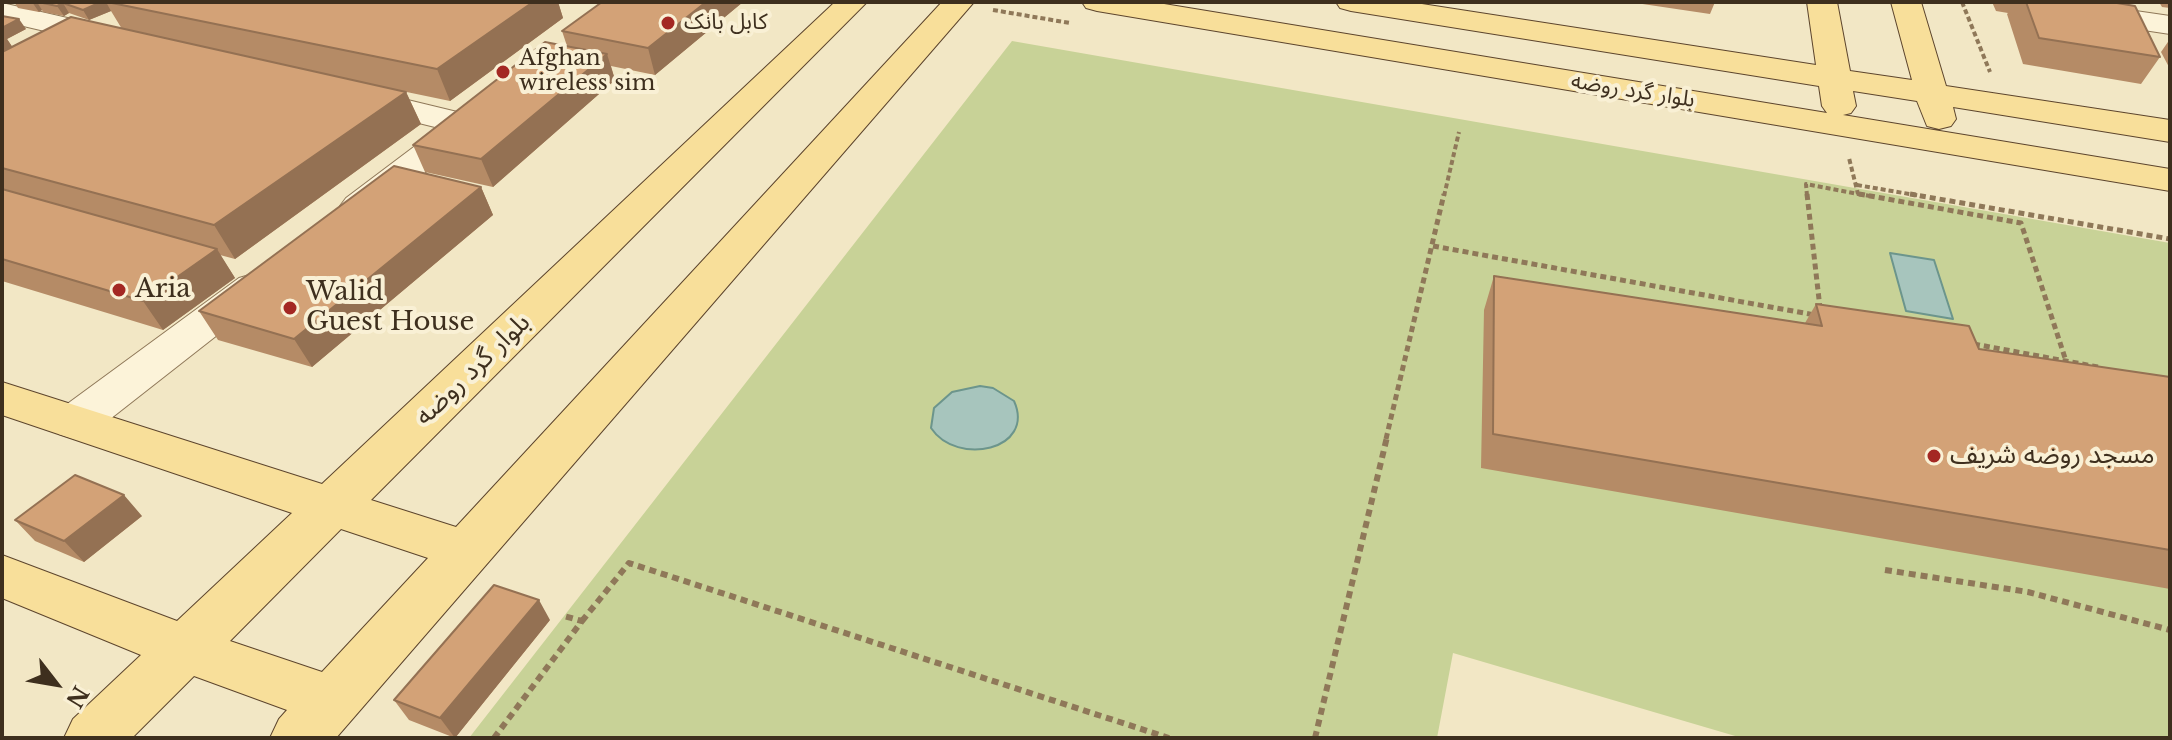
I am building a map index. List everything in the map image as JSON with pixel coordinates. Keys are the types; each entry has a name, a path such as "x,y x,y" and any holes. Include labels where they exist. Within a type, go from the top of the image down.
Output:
{"main road":[{"name":"بلوار گرد روضه","path":"93,738 852,2"},
{"name":"بلوار گرد روضه","path":"1351,2 2170,131"},
{"path":"1822,2 1842,125"},
{"path":"1906,2 1945,143"},
{"path":"2,576 186,649 315,719 971,5"},
{"name":"بلوار گرد روضه","path":"1087,13 1842,125 2170,180"},
{"path":"2,398 467,551"}],"street":[{"path":"2093,2 2101,13 2108,16 2170,25"},
{"path":"2,12 94,33 135,30"},
{"path":"54,54 94,33"},
{"path":"327,90 479,115 327,230"},
{"path":"75,422 277,268"}],"path":[{"path":"1962,2 1990,73 1998,75"},
{"path":"971,5 1087,13"},
{"path":"1315,738 1459,132"},
{"path":"1858,194 1848,156 1863,158"},
{"path":"1433,246 1821,317 1806,184 2021,223 2066,361"},
{"path":"1857,185 2170,239"},
{"path":"1959,342 2111,369"},
{"path":"494,738 629,563 1169,738"},
{"path":"1885,570 2028,592 2170,630"},
{"path":"564,616 582,621"}],"green space":[{"path":"1012,41 2170,243 2170,738 1742,738 1453,653 1437,738 469,738"}],"water":[{"path":"1890,253 1934,260 1953,319 1906,311"},
{"path":"980,386 993,388 1014,401 1018,418 1014,431 990,448 974,450 943,440 931,428 934,408 952,392"}],"building":[{"path":"38,2 101,2 83,10 63,3 57,6"},
{"path":"107,2 533,2 437,69"},
{"path":"602,2 706,2 648,48 562,31"},
{"path":"2026,2 2111,2 2135,6 2160,57 2039,38"},
{"path":"2,16 19,19 2,28"},
{"path":"71,17 406,92 214,225 2,168 2,52"},
{"path":"545,42 607,54 481,159 413,145"},
{"path":"394,166 481,187 294,339 199,311"},
{"path":"2,189 217,249 143,301 2,259"},
{"path":"1494,276 1822,326 1816,304 1969,326 1979,349 2170,377 2170,550 1493,434"},
{"path":"75,475 124,495 64,541 15,520"},
{"path":"494,585 539,600 440,718 394,700"}],"place":[{"name":"کابل بانک","path":"668,23"},
{"name":"Afghan wireless sim","path":"503,72"},
{"name":"Aria","path":"119,290"},
{"name":"Walid Guest House","path":"290,308"},
{"name":"مسجد روضه شریف","path":"1934,456"}]}
